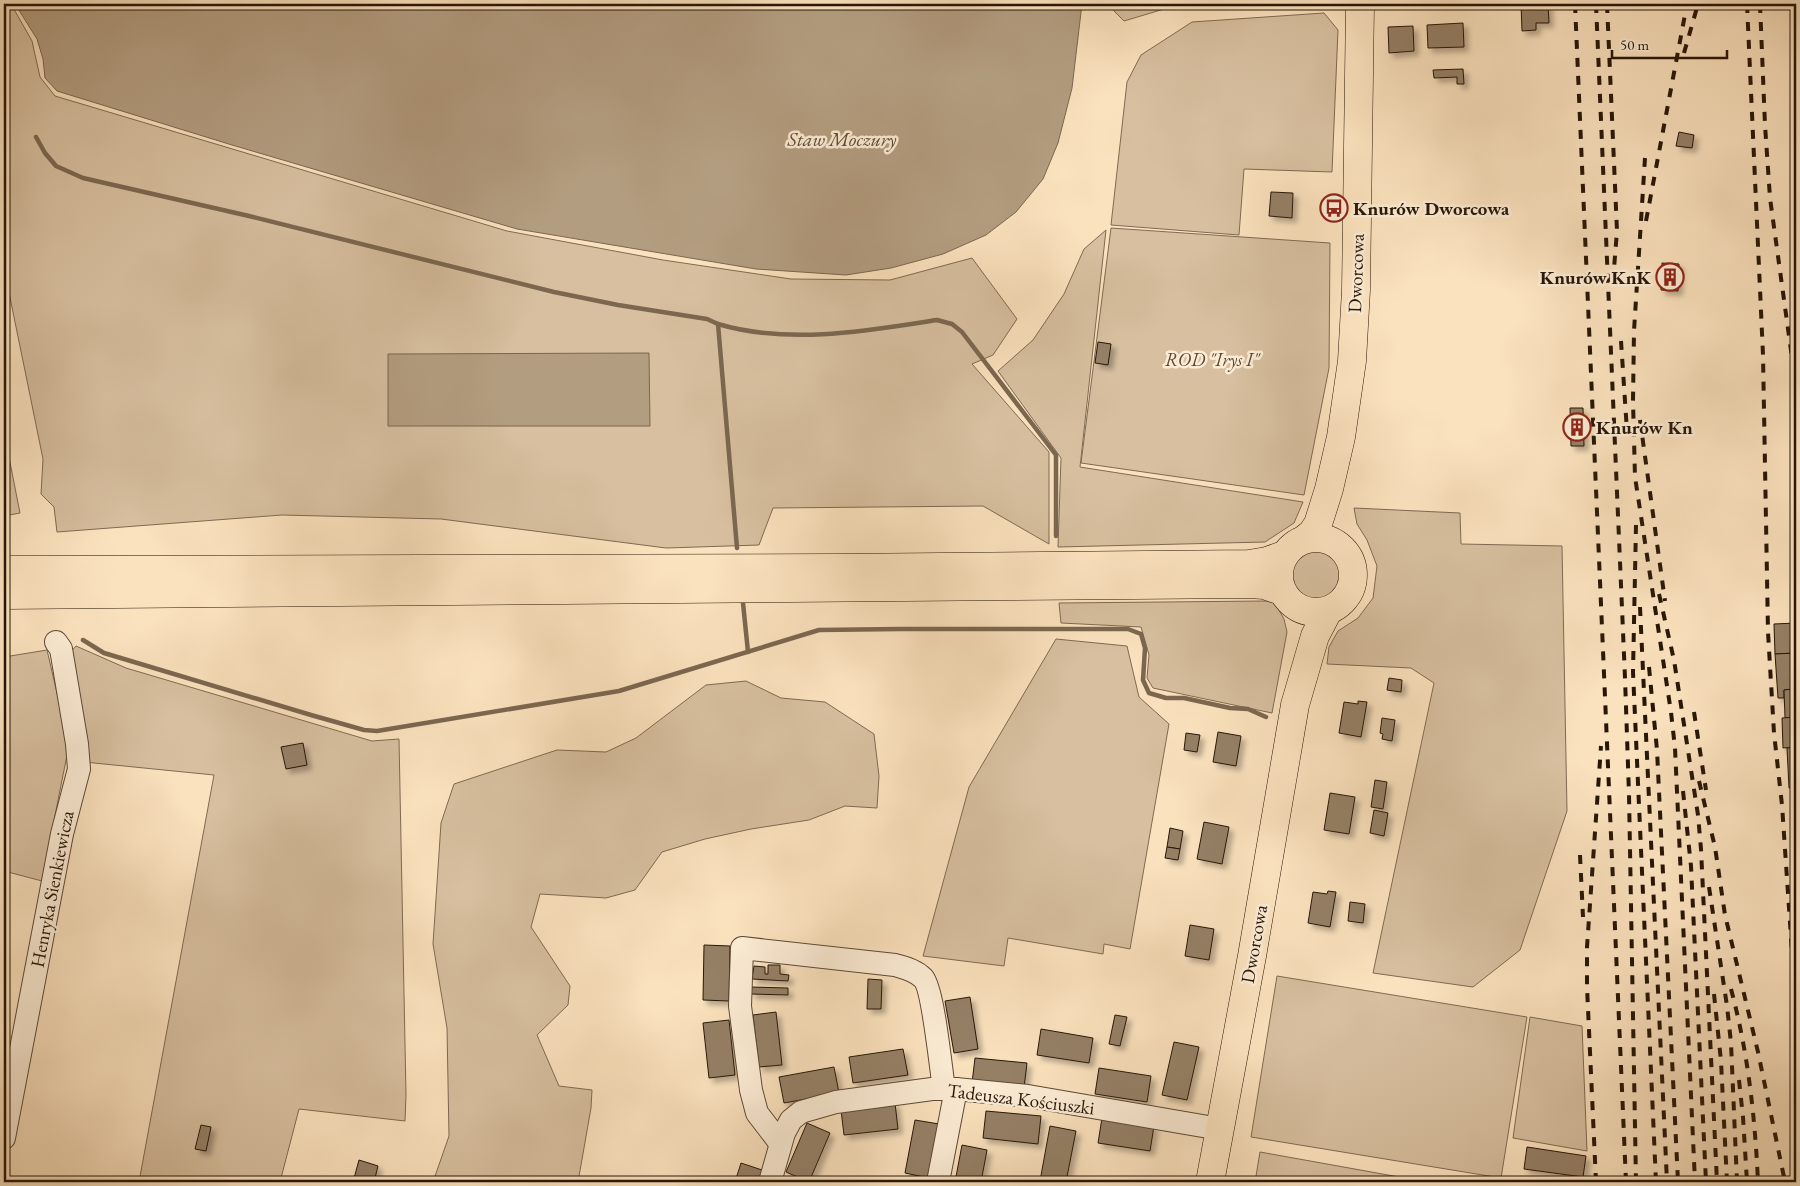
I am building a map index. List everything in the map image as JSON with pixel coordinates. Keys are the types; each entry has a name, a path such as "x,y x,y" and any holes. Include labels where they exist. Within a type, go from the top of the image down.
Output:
{"main road":[{"name":"Dworcowa","path":"1306,538 1316,529 1320,518 1339,450 1351,377 1359,146 1360,4"},
{"name":"Dworcowa","path":"1339,450 1337,509 1338,528 1343,549"},
{"path":"4,595 1250,584 1264,585 1290,599 1316,612 1328,611 1344,599 1350,590 1353,568 1350,558 1343,549 1335,542 1325,538 1306,538 1297,542 1284,555 1278,573 1290,599"},
{"path":"4,570 1230,565 1258,563 1284,555"},
{"name":"Dworcowa","path":"1290,599 1300,629 1295,705"},
{"name":"Dworcowa","path":"1210,1182 1251,964 1295,705 1315,636 1328,611"}],"street":[{"name":"Henryka Sienkiewicza","path":"4,1138 62,834 79,769 77,744 61,649 56,642"},
{"path":"780,1143 757,1113 751,1090 740,1006 742,948 895,965 913,970 925,979 933,1007 950,1089 938,1182"},
{"name":"Tadeusza Kościuszki","path":"770,1182 780,1143 791,1120 808,1109 836,1102 950,1089 1028,1096 1220,1129"}],"green space":[{"path":"4,4 11,4 32,41 40,77 55,96 507,231 663,260 791,279 890,280 972,258 1017,319 993,355 972,364 1049,452 1049,544 983,506 773,508 759,545 666,548 441,519 282,515 57,532 54,507 41,494 43,459 4,268"},
{"path":"1114,4 1219,4 1164,9 1124,21 1114,11"},
{"path":"1324,13 1338,30 1332,172 1244,169 1239,235 1111,225 1127,82 1141,55 1192,22"},
{"name":"ROD \"Irys I\"","path":"1111,228 1330,243 1329,368 1304,495 1081,463"},
{"path":"1106,230 1080,467 1303,502 1294,523 1265,542 1058,547 1061,458 998,371 1033,340 1064,294 1084,249"},
{"path":"4,432 20,513 4,516"},
{"path":"1354,508 1460,513 1461,544 1562,546 1567,811 1520,950 1473,987 1373,973 1434,683 1411,668 1327,664 1329,647 1338,631 1358,618 1373,598 1377,566 1367,540 1357,524"},
{"path":"1313,547 1323,547 1333,551 1341,559 1345,574 1341,589 1333,597 1323,601 1313,601 1303,597 1295,589 1291,579 1291,569 1295,559 1303,551"},
{"path":"1266,601 1275,603 1284,619 1287,632 1272,713 1153,688 1147,678 1149,655 1141,627 1061,623 1059,603"},
{"path":"1056,639 1127,646 1139,697 1169,724 1130,949 1104,944 1103,954 1008,938 1004,966 923,956 969,787"},
{"path":"76,646 126,668 372,741 399,739 405,1121 299,1109 280,1182 139,1182 214,775 84,762 68,655"},
{"path":"47,650 69,745 42,881 4,871 4,657"},
{"path":"746,681 781,698 825,702 874,734 879,776 877,808 845,806 809,820 751,829 705,839 662,852 635,890 606,898 540,894 531,927 570,986 568,1005 537,1035 559,1086 592,1090 591,1108 578,1182 433,1182 449,1136 447,1028 433,944 441,823 454,784 557,750 606,752 636,738 706,685"},
{"path":"1277,976 1527,1017 1501,1178 1251,1137"},
{"path":"1530,1017 1582,1026 1587,1151 1513,1138"},
{"path":"1260,1152 1427,1182 1255,1182"}],"water":[{"name":"Staw Moczury","path":"15,4 1082,4 1072,88 1058,143 1043,179 1016,212 986,235 943,254 891,268 846,275 756,269 517,229 57,91 45,78 43,59 37,39"},
{"path":"649,353 650,426 388,426 388,354"}],"building":[{"path":"1521,4 1548,4 1549,23 1536,23 1536,30 1522,31"},
{"path":"1463,23 1464,47 1428,48 1427,25"},
{"path":"1413,26 1414,51 1389,53 1388,27"},
{"path":"1463,69 1464,84 1457,84 1457,77 1434,78 1433,70"},
{"path":"1679,132 1694,135 1692,148 1676,146"},
{"path":"1271,192 1293,193 1292,218 1269,216"},
{"name":"Knurów KnK","path":"1662,263 1679,264 1678,291 1661,290"},
{"path":"1098,342 1111,344 1108,365 1095,363"},
{"name":"Knurów Kn","path":"1570,408 1583,408 1584,446 1571,446"},
{"path":"1796,623 1796,653 1775,654 1774,624"},
{"path":"1796,653 1796,681 1793,681 1793,689 1784,690 1784,698 1778,698 1775,654"},
{"path":"1389,678 1402,680 1401,692 1387,690"},
{"path":"1793,681 1796,681 1796,717 1785,718 1784,690 1793,689"},
{"path":"1358,701 1367,702 1361,737 1339,733 1344,702 1358,704"},
{"path":"1796,717 1796,747 1783,748 1782,718"},
{"path":"1382,718 1395,720 1392,741 1382,739 1383,734 1380,733"},
{"path":"1218,732 1241,736 1236,766 1213,762"},
{"path":"1186,733 1200,735 1197,752 1184,750"},
{"path":"303,743 307,765 286,769 281,747"},
{"path":"1795,747 1796,787 1789,788 1787,748"},
{"path":"1375,780 1387,782 1383,809 1371,807"},
{"path":"1330,793 1355,797 1349,834 1324,830"},
{"path":"1374,810 1388,813 1384,836 1370,833"},
{"path":"1204,822 1229,827 1222,864 1197,859"},
{"path":"1170,828 1183,831 1180,849 1167,847"},
{"path":"1167,847 1180,849 1178,860 1165,858"},
{"path":"1328,891 1336,892 1330,927 1308,923 1313,892 1327,894"},
{"path":"1350,902 1365,904 1363,923 1348,921"},
{"path":"1190,925 1214,929 1209,960 1185,956"},
{"path":"704,945 730,946 729,1001 703,1000"},
{"path":"768,965 780,965 780,974 789,975 788,981 752,979 754,966 765,967 765,974 768,974"},
{"path":"868,979 882,980 881,1009 867,1009"},
{"path":"751,987 788,988 788,995 751,994"},
{"path":"970,997 978,1049 954,1053 945,1001"},
{"path":"776,1012 782,1065 759,1067 753,1015"},
{"path":"1115,1015 1127,1017 1120,1046 1109,1044"},
{"path":"729,1020 735,1075 709,1078 703,1023"},
{"path":"1041,1029 1093,1038 1089,1063 1037,1055"},
{"path":"1174,1042 1199,1047 1187,1100 1162,1095"},
{"path":"903,1049 908,1075 853,1083 849,1057"},
{"path":"975,1058 1027,1063 1024,1088 972,1083"},
{"path":"834,1067 839,1093 784,1103 779,1077"},
{"path":"1099,1068 1151,1076 1147,1102 1095,1094"},
{"path":"895,1103 898,1129 844,1135 841,1110"},
{"path":"986,1111 1041,1116 1038,1144 983,1138"},
{"path":"1102,1118 1154,1126 1150,1151 1098,1143"},
{"path":"915,1120 939,1124 929,1178 905,1173"},
{"path":"807,1123 830,1133 809,1182 786,1172"},
{"path":"201,1125 211,1127 206,1151 195,1149"},
{"path":"1050,1126 1076,1131 1066,1182 1040,1181"},
{"path":"962,1145 987,1150 981,1182 955,1182"},
{"path":"1527,1147 1586,1156 1583,1177 1524,1169"},
{"path":"359,1160 378,1166 374,1182 353,1182"},
{"path":"741,1163 765,1171 761,1182 735,1182"}],"waterway":[{"path":"36,137 45,153 56,166 83,178 249,216 554,292 618,305 707,319 718,324 737,548"},
{"path":"718,324 772,334 800,335 855,332 937,320 952,324 962,332 1056,455 1056,536"},
{"path":"743,603 748,652"},
{"path":"83,640 104,653 311,715 364,730 377,731 619,691 819,630 1128,629 1141,634 1145,648 1143,680 1149,693 1166,698 1184,698 1230,708 1248,709 1266,717"}],"railway":[{"path":"1575,4 1626,1182"},
{"path":"1596,4 1629,794 1636,1182"},
{"path":"1607,4 1617,231 1613,281"},
{"path":"1646,221 1687,4"},
{"path":"1684,53 1698,4"},
{"path":"1747,4 1763,355 1768,632 1796,1011"},
{"path":"1760,4 1770,198 1796,387"},
{"path":"1645,158 1634,331 1635,477 1675,748 1695,1182"},
{"path":"1621,341 1627,431"},
{"path":"1640,420 1665,601"},
{"path":"1636,525 1633,672 1656,1182"},
{"path":"1659,594 1674,660 1698,815 1717,1182"},
{"path":"1640,607 1667,1182"},
{"path":"1649,667 1657,750 1678,1182"},
{"path":"1694,712 1706,790"},
{"path":"1596,1182 1587,987 1587,947 1601,746"},
{"path":"1699,781 1715,847 1725,915 1758,1052 1785,1182"},
{"path":"1683,791 1691,866 1706,1182"},
{"path":"1580,855 1583,917"},
{"path":"1709,887 1731,1043 1737,1182"},
{"path":"1731,989 1750,1085 1758,1182"},
{"path":"1714,994 1721,1061 1727,1182"},
{"path":"1739,1080 1747,1182"}],"place":[{"name":"Knurów Dworcowa","path":"1334,208"},
{"name":"Knurów KnK","path":"1670,277"},
{"name":"Knurów Kn","path":"1577,427"}]}
